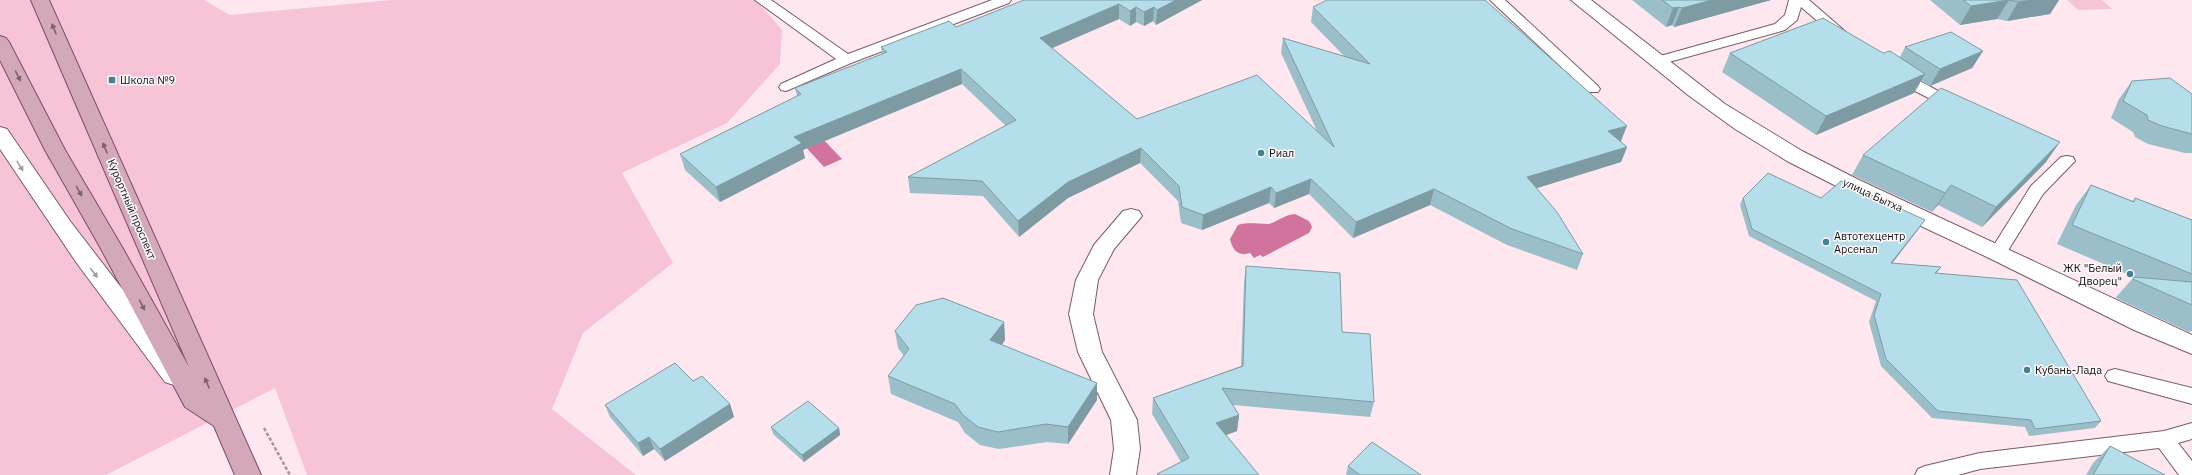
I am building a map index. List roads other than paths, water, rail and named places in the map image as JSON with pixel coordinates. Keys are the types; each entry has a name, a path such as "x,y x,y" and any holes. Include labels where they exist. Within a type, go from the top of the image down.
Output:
{"main road":[{"name":"Курортный проспект","path":"40,0 248,475"},
{"path":"0,42 55,150 111,247 194,400 223,419"}],"street":[{"name":"улица Бытха","path":"1580,0 1709,102 1767,140 1830,175 1998,253 2159,332 2192,345"},
{"path":"0,133 23,171 85,261 194,400"},
{"path":"1123,475 1127,449 1124,420 1090,352 1081,314 1088,280 1105,245 1131,216"}],"lane":[{"path":"762,0 846,60"},
{"path":"786,87 846,60 1004,0"},
{"path":"1497,0 1593,89"},
{"path":"1658,61 1780,27 1792,17 1796,0"},
{"path":"1802,0 1835,29 1853,41"},
{"path":"1890,67 1920,88 1963,110"},
{"path":"1998,253 2037,190 2067,161"},
{"path":"2115,376 2192,396"},
{"path":"1925,475 1980,461 2164,440 2192,431"},
{"path":"2164,440 2191,475"}],"place":[{"name":"Школа №9","path":"112,80"},
{"name":"Риал","path":"1261,153"},
{"name":"Автотехцентр Арсенал","path":"1826,242"},
{"name":"ЖК \"Белый Дворец\"","path":"2130,274"},
{"name":"Кубань-Лада","path":"2027,370"}]}
